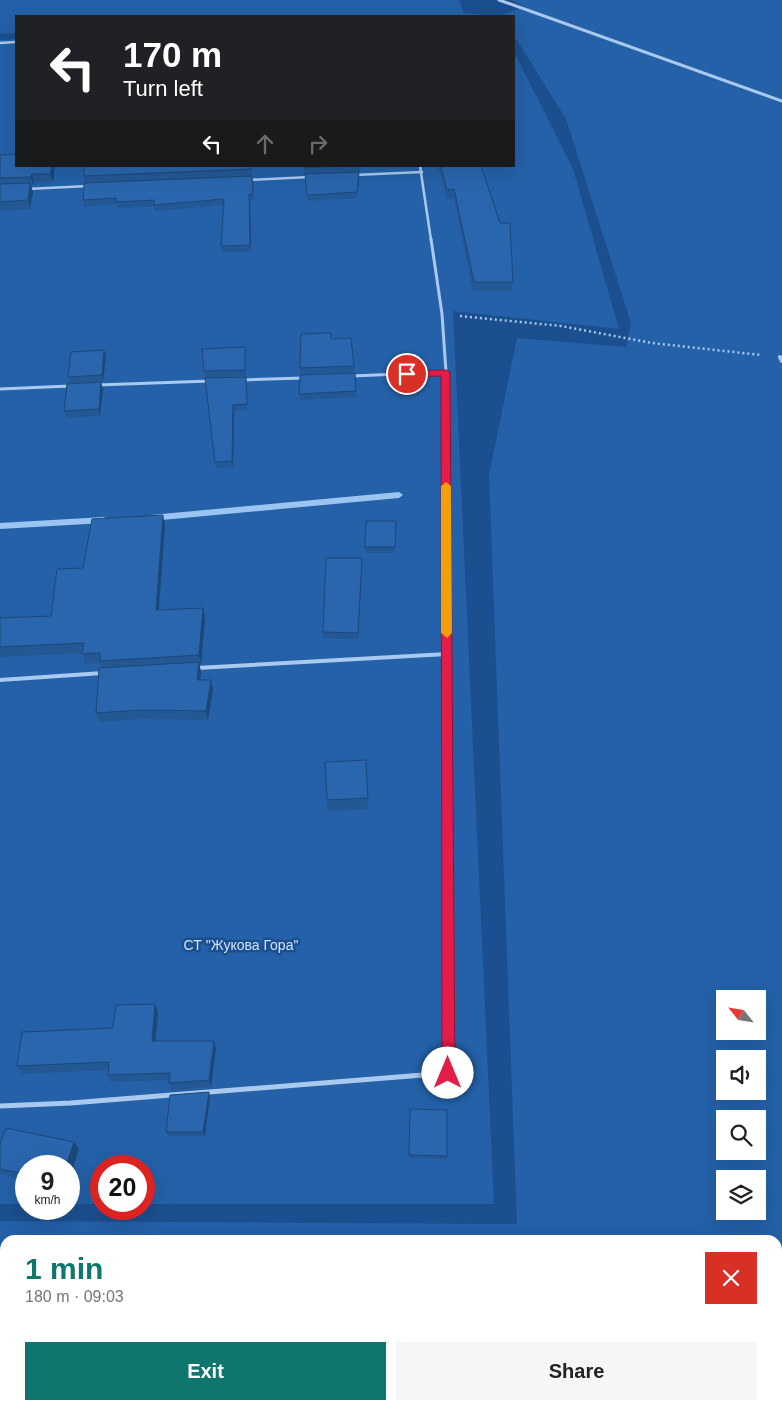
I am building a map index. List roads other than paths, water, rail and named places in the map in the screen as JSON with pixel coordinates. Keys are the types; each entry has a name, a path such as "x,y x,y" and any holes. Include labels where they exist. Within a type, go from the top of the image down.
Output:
{"street":[{"path":"499,0 782,101"}],"lane":[{"path":"0,43 15,42"},
{"path":"0,1106 71,1103 448,1073 446,372 442,314 420,167"},
{"path":"353,175 422,172"},
{"path":"245,180 314,177"},
{"path":"20,189 88,186"},
{"path":"347,376 446,372"},
{"path":"238,380 307,378"},
{"path":"89,385 218,381"},
{"path":"0,389 79,386"},
{"path":"188,668 447,654"},
{"path":"0,680 108,673"}],"waterway":[{"path":"151,518 399,495"},
{"path":"0,526 104,520"}],"park label":[{"name":"СТ \"Жукова Гора\"","path":"241,945"}]}
